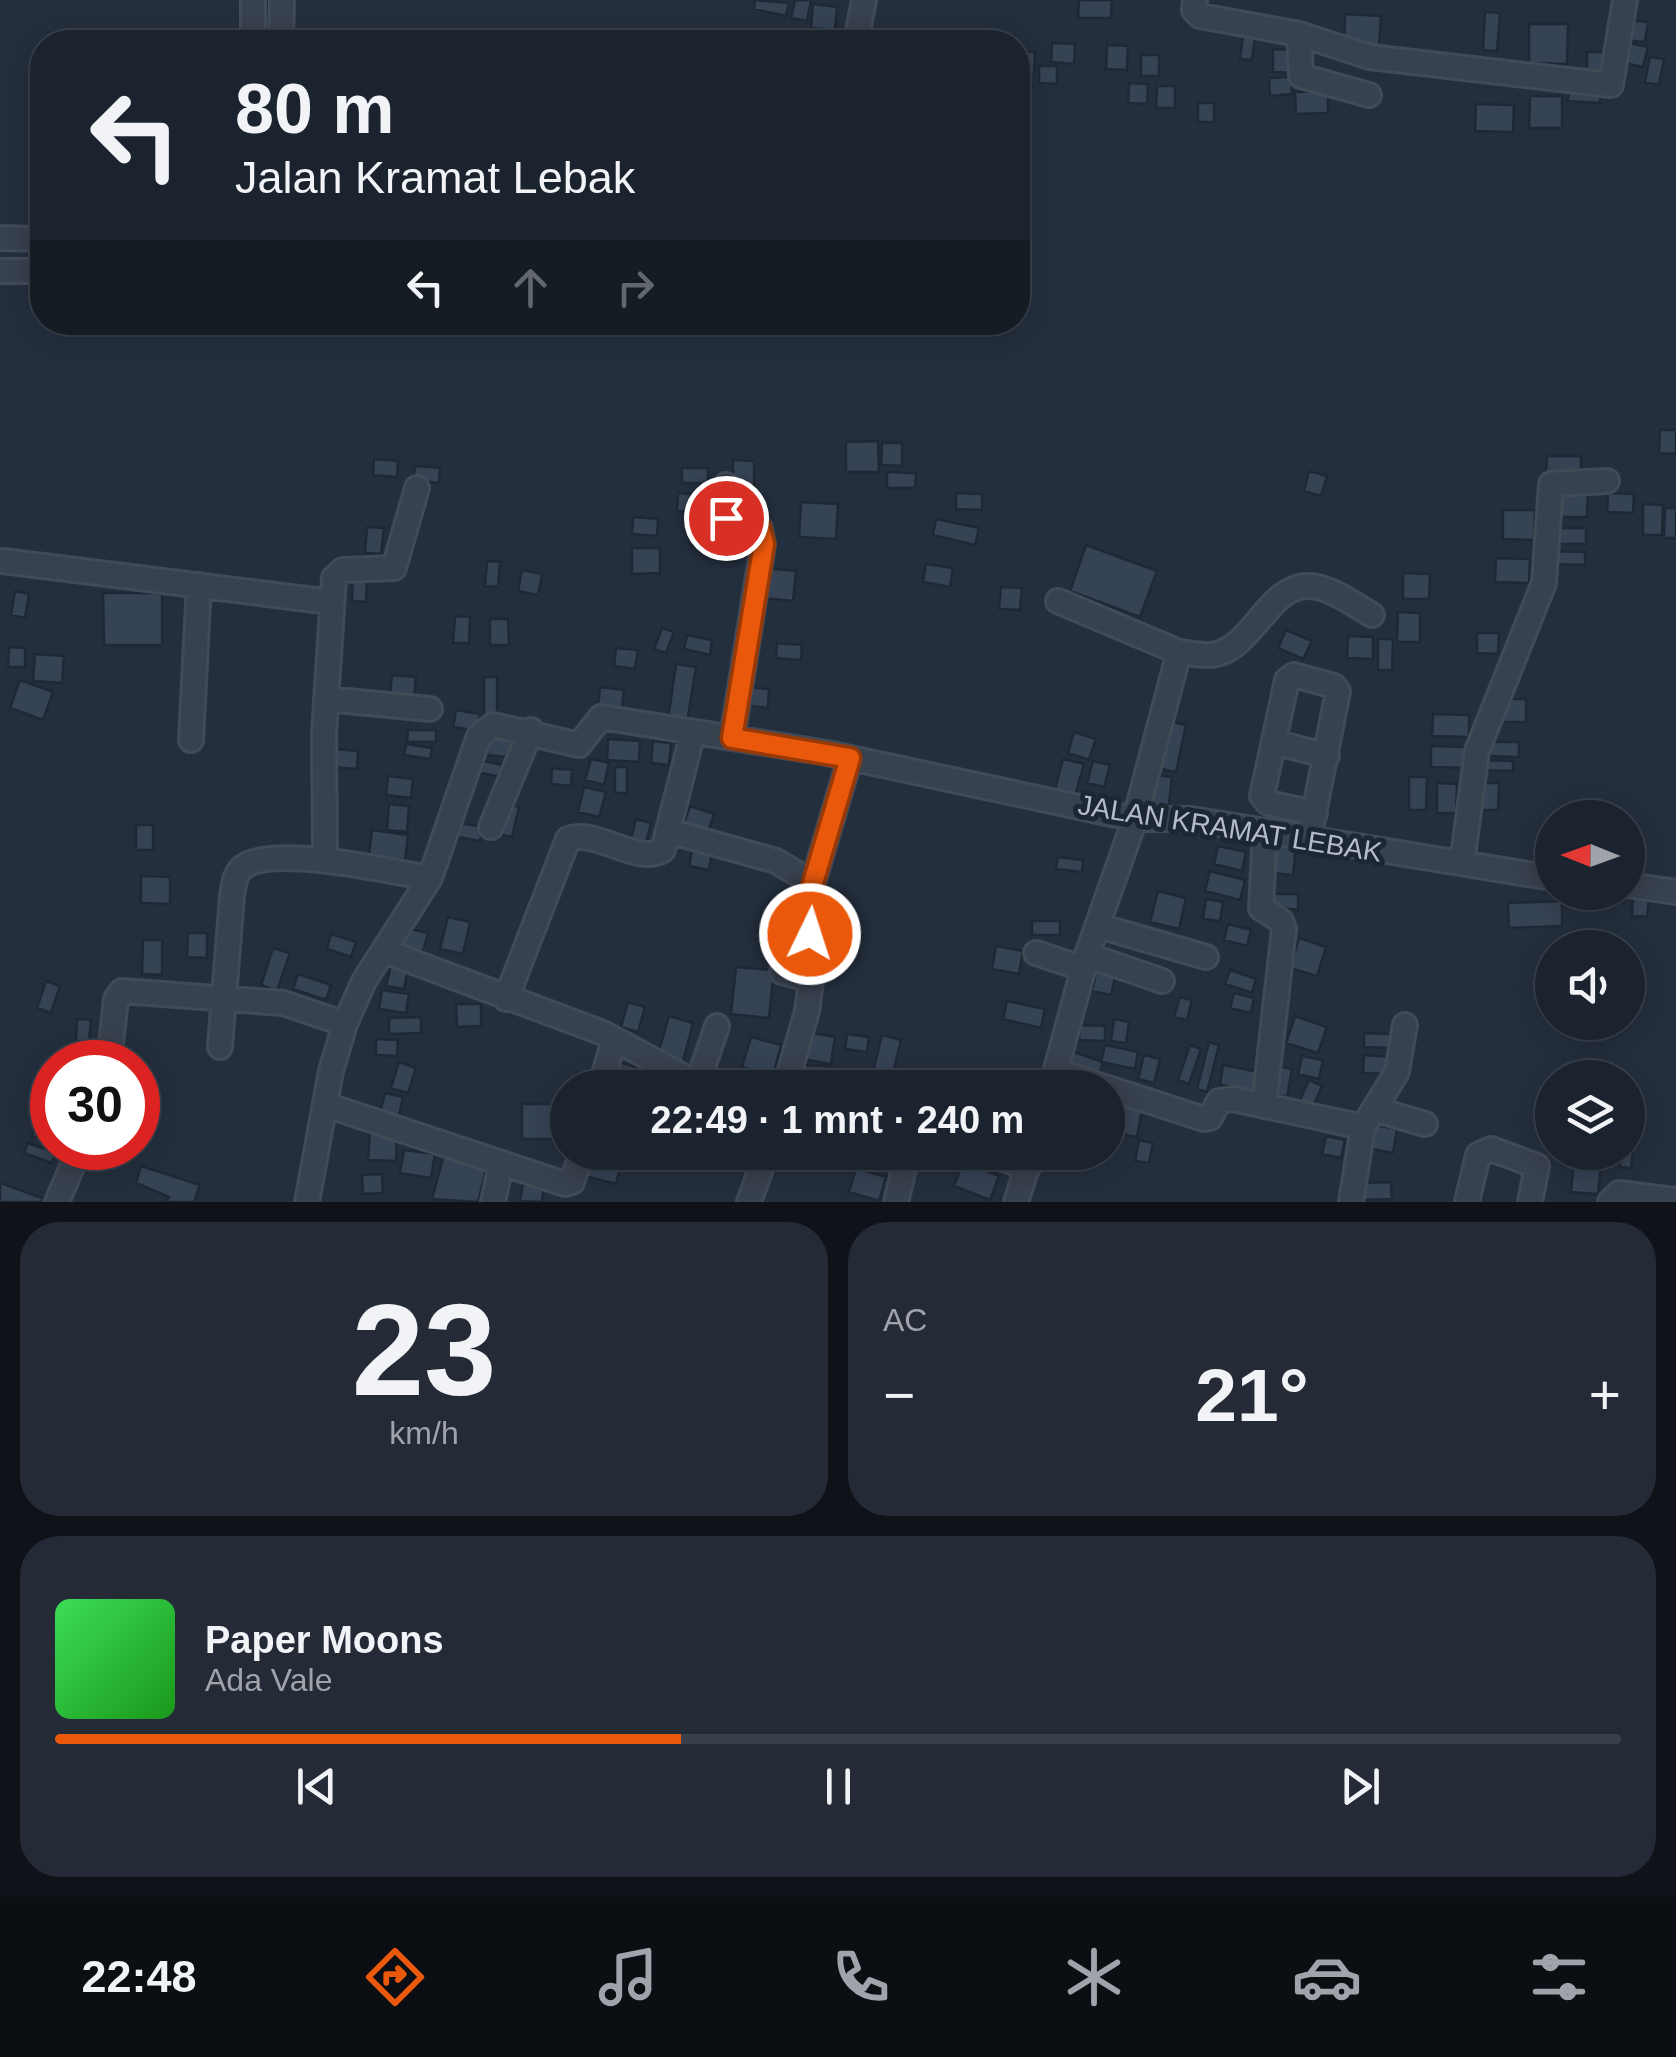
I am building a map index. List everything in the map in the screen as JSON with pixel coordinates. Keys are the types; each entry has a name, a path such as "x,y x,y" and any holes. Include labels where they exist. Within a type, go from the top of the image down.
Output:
{"street":[{"path":"253,0 253,30"},
{"path":"281,30 282,0"},
{"path":"858,30 864,0"},
{"path":"1195,0 1194,10 1200,16 1299,34 1370,57 1611,85 1625,0"},
{"path":"1299,34 1301,76 1369,96"},
{"path":"5,239 5,271"},
{"path":"1462,862 1485,725 1544,582 1551,484 1607,481"},
{"path":"726,485 726,518 760,528 764,544 732,738"},
{"path":"325,860 326,699 334,578 342,570 394,568 417,488"},
{"path":"2,561 331,602"},
{"path":"190,740 199,584"},
{"path":"1058,601 1179,652 1211,654 1225,650 1286,593 1306,585 1334,593 1372,615"},
{"path":"1056,1070 1086,962 1135,819 1179,652"},
{"path":"1309,838 1327,756 1338,692 1334,686 1298,676 1286,680 1262,796 1268,803 1314,814"},
{"path":"326,699 430,710"},
{"name":"JALAN KRAMAT LEBAK","path":"308,1202 345,1024 384,951 430,878 479,736 493,724 531,730 579,745 598,718 850,758 1135,819 1169,817 1535,875"},
{"path":"492,827 531,730"},
{"path":"506,1000 568,839 582,836 657,854 670,832 693,732"},
{"path":"1274,742 1327,756"},
{"path":"791,1070 801,1038 816,944 810,934 813,883 850,758"},
{"path":"670,832 776,860 813,883"},
{"path":"1264,1106 1284,929 1281,921 1261,906 1266,832"},
{"path":"220,1047 222,997 238,871 254,862 325,860 430,878"},
{"path":"1645,887 1676,892"},
{"path":"1099,926 1206,957"},
{"path":"384,951 614,1040 671,1070"},
{"path":"1036,953 1162,981"},
{"path":"782,972 811,980"},
{"path":"111,1040 116,999 122,992 282,1003 345,1024"},
{"path":"1351,1202 1370,1118 1397,1072 1405,1025"},
{"path":"705,1070 717,1026"},
{"path":"605,1070 614,1040"},
{"path":"1125,1094 1204,1120 1225,1098 1425,1124"},
{"path":"326,1105 565,1184 577,1170"},
{"path":"1466,1202 1478,1155 1490,1149 1536,1166 1530,1202"},
{"path":"493,1202 500,1165"},
{"path":"57,1202 71,1170"},
{"path":"749,1202 760,1170"},
{"path":"896,1202 904,1170"},
{"path":"1016,1202 1027,1170"},
{"path":"1610,1202 1627,1193 1676,1200"}],"building":[{"path":"755,0 789,3 786,16 754,9"},
{"path":"795,0 811,0 807,21 791,18"},
{"path":"1079,0 1112,0 1111,18 1078,18"},
{"path":"813,4 837,7 835,30 811,28"},
{"path":"1485,12 1500,13 1497,51 1483,50"},
{"path":"1345,14 1381,16 1379,47 1344,45"},
{"path":"1627,20 1648,22 1645,42 1625,40"},
{"path":"1529,24 1568,24 1567,64 1529,63"},
{"path":"1243,35 1255,36 1252,60 1240,59"},
{"path":"1624,42 1648,47 1643,67 1620,62"},
{"path":"1052,43 1075,44 1074,64 1051,62"},
{"path":"1107,45 1128,46 1127,70 1106,69"},
{"path":"1273,49 1297,50 1296,73 1273,72"},
{"path":"1030,52 1035,52 1034,75 1030,75"},
{"path":"1587,52 1604,52 1603,74 1587,73"},
{"path":"1141,55 1159,55 1159,76 1141,76"},
{"path":"1650,57 1664,59 1659,85 1645,82"},
{"path":"1039,66 1057,66 1057,84 1039,83"},
{"path":"1291,77 1292,94 1270,96 1269,78"},
{"path":"1129,83 1148,84 1147,104 1128,103"},
{"path":"1157,86 1175,86 1175,108 1156,108"},
{"path":"1569,89 1600,91 1600,103 1568,101"},
{"path":"1328,91 1328,113 1296,114 1295,92"},
{"path":"1530,96 1562,96 1562,128 1529,128"},
{"path":"1198,103 1214,103 1214,122 1198,122"},
{"path":"1476,104 1514,105 1513,132 1475,131"},
{"path":"1660,430 1676,430 1676,454 1659,453"},
{"path":"878,441 879,472 846,472 846,442"},
{"path":"882,443 902,443 902,466 881,465"},
{"path":"1547,456 1581,456 1581,473 1546,472"},
{"path":"374,459 398,461 397,477 373,475"},
{"path":"733,460 754,461 754,488 733,488"},
{"path":"415,466 440,468 439,483 413,480"},
{"path":"682,468 708,468 708,483 682,483"},
{"path":"1309,471 1327,476 1321,496 1304,491"},
{"path":"887,472 916,473 915,488 887,488"},
{"path":"1555,489 1588,489 1587,517 1554,517"},
{"path":"678,493 715,496 714,514 677,511"},
{"path":"728,493 756,495 755,509 727,508"},
{"path":"956,493 982,494 982,510 956,509"},
{"path":"1608,493 1634,494 1633,513 1607,512"},
{"path":"801,502 838,504 836,539 799,537"},
{"path":"1643,504 1663,505 1662,535 1643,535"},
{"path":"1665,508 1676,508 1676,538 1664,538"},
{"path":"1503,510 1535,510 1534,540 1503,539"},
{"path":"633,517 658,519 657,536 632,534"},
{"path":"936,519 979,528 975,545 933,535"},
{"path":"367,527 384,528 381,554 365,553"},
{"path":"1552,528 1586,528 1586,544 1552,544"},
{"path":"1086,545 1157,571 1140,617 1070,591"},
{"path":"632,548 660,548 660,573 632,574"},
{"path":"1550,551 1585,552 1585,565 1549,564"},
{"path":"1496,558 1530,559 1529,583 1495,582"},
{"path":"487,561 500,562 498,587 485,586"},
{"path":"926,564 953,568 950,587 923,582"},
{"path":"765,568 796,571 793,601 763,598"},
{"path":"522,570 542,574 538,595 518,591"},
{"path":"1403,573 1430,574 1429,599 1403,599"},
{"path":"353,575 367,576 366,602 352,601"},
{"path":"1001,587 1022,588 1020,610 999,609"},
{"path":"15,591 29,594 25,618 11,615"},
{"path":"103,593 162,593 162,645 104,645"},
{"path":"1398,612 1420,613 1420,642 1397,642"},
{"path":"455,616 470,617 469,643 453,643"},
{"path":"490,619 508,619 509,645 490,645"},
{"path":"662,628 674,632 666,653 654,649"},
{"path":"1286,630 1312,641 1303,659 1278,648"},
{"path":"1477,633 1499,633 1498,654 1477,653"},
{"path":"687,635 712,640 710,655 684,649"},
{"path":"1348,636 1373,637 1373,659 1347,658"},
{"path":"1378,639 1393,639 1392,670 1378,670"},
{"path":"777,643 802,645 801,660 776,658"},
{"path":"9,647 25,648 25,667 8,667"},
{"path":"616,648 638,650 635,669 614,666"},
{"path":"35,654 64,656 62,683 33,681"},
{"path":"676,664 696,667 686,729 667,726"},
{"path":"392,675 416,677 414,697 390,696"},
{"path":"484,677 497,677 497,718 484,718"},
{"path":"20,680 53,692 43,720 10,708"},
{"path":"600,687 624,690 622,708 598,706"},
{"path":"744,687 769,689 768,708 742,705"},
{"path":"1500,699 1526,699 1526,722 1500,722"},
{"path":"456,710 480,714 478,731 453,727"},
{"path":"1433,714 1469,715 1469,737 1432,736"},
{"path":"1162,720 1186,725 1176,772 1152,767"},
{"path":"408,730 436,730 436,742 407,742"},
{"path":"490,732 517,736 515,758 487,755"},
{"path":"1074,732 1096,739 1089,760 1068,753"},
{"path":"608,739 640,741 639,762 607,760"},
{"path":"653,741 671,743 669,765 651,763"},
{"path":"1485,742 1519,742 1519,757 1485,756"},
{"path":"406,744 432,748 430,759 404,755"},
{"path":"1431,746 1468,747 1468,768 1431,767"},
{"path":"335,749 358,751 357,769 334,767"},
{"path":"473,759 503,765 501,777 471,771"},
{"path":"591,759 609,763 604,785 585,780"},
{"path":"1063,759 1084,764 1074,799 1054,793"},
{"path":"1479,760 1513,761 1513,771 1479,770"},
{"path":"1093,761 1110,765 1104,787 1087,783"},
{"path":"615,767 627,767 627,793 615,793"},
{"path":"552,768 572,770 571,786 551,784"},
{"path":"1151,775 1172,777 1168,812 1147,809"},
{"path":"388,776 413,779 411,798 386,795"},
{"path":"1409,777 1427,777 1426,810 1409,810"},
{"path":"1437,783 1457,784 1456,813 1437,813"},
{"path":"1480,783 1499,783 1498,810 1480,810"},
{"path":"584,787 606,792 599,817 578,812"},
{"path":"505,803 519,807 512,837 497,833"},
{"path":"389,804 409,806 407,832 387,830"},
{"path":"690,806 714,814 706,837 682,829"},
{"path":"636,819 651,823 645,847 630,843"},
{"path":"455,822 483,827 480,841 452,836"},
{"path":"136,825 153,825 153,850 136,850"},
{"path":"372,830 408,835 405,860 369,855"},
{"path":"1275,844 1296,846 1293,875 1272,873"},
{"path":"1218,846 1246,852 1242,871 1214,864"},
{"path":"693,847 712,851 709,870 689,866"},
{"path":"1058,857 1083,860 1082,872 1056,869"},
{"path":"1210,871 1245,880 1240,900 1205,891"},
{"path":"141,876 170,877 170,904 141,903"},
{"path":"1158,891 1186,898 1179,929 1150,922"},
{"path":"1270,894 1298,894 1298,910 1270,907"},
{"path":"1645,898 1649,898 1647,917 1632,916 1632,910 1645,910"},
{"path":"1206,899 1223,902 1220,921 1203,919"},
{"path":"1535,902 1535,910 1562,910 1562,926 1509,928 1508,903"},
{"path":"448,917 470,922 463,954 440,949"},
{"path":"1032,921 1060,921 1060,935 1032,935"},
{"path":"1228,924 1251,930 1247,946 1224,940"},
{"path":"407,928 428,933 421,958 401,953"},
{"path":"188,933 207,933 207,958 187,957"},
{"path":"331,934 356,942 351,957 327,949"},
{"path":"1299,938 1326,947 1317,976 1290,968"},
{"path":"143,940 162,940 162,975 142,974"},
{"path":"996,946 1023,951 1019,974 992,969"},
{"path":"273,948 290,953 277,991 261,985"},
{"path":"391,965 408,968 404,989 386,986"},
{"path":"736,967 774,970 769,1018 731,1014"},
{"path":"1097,969 1116,973 1111,995 1092,991"},
{"path":"1230,970 1256,979 1252,993 1225,984"},
{"path":"298,974 331,985 326,1000 293,989"},
{"path":"46,981 60,986 51,1013 37,1008"},
{"path":"382,990 409,994 406,1013 379,1009"},
{"path":"1234,993 1254,998 1251,1013 1230,1008"},
{"path":"1180,997 1192,1000 1187,1020 1174,1017"},
{"path":"1007,1001 1045,1009 1041,1028 1003,1019"},
{"path":"628,1002 645,1007 638,1032 621,1027"},
{"path":"456,1004 481,1004 481,1026 457,1027"},
{"path":"669,1016 693,1023 682,1065 657,1058"},
{"path":"1295,1016 1327,1027 1318,1053 1286,1043"},
{"path":"421,1017 421,1033 389,1034 389,1018"},
{"path":"77,1019 91,1020 89,1040 76,1040"},
{"path":"1114,1019 1129,1022 1126,1043 1111,1041"},
{"path":"1080,1025 1105,1026 1105,1041 1079,1040"},
{"path":"807,1032 835,1037 831,1064 802,1059"},
{"path":"1364,1033 1392,1034 1391,1048 1364,1047"},
{"path":"847,1034 869,1037 867,1052 845,1049"},
{"path":"882,1035 901,1040 894,1070 873,1070"},
{"path":"751,1037 781,1045 775,1070 742,1067"},
{"path":"376,1039 398,1040 397,1056 376,1055"},
{"path":"1209,1042 1219,1045 1207,1092 1197,1089"},
{"path":"1105,1045 1138,1052 1135,1069 1101,1062"},
{"path":"1190,1045 1201,1049 1189,1084 1178,1080"},
{"path":"1074,1052 1103,1062 1101,1070 1068,1068"},
{"path":"1144,1055 1160,1059 1154,1083 1138,1079"},
{"path":"1364,1055 1391,1057 1390,1074 1363,1073"},
{"path":"1302,1056 1323,1060 1319,1079 1298,1074"},
{"path":"399,1062 416,1068 408,1093 391,1088"},
{"path":"618,1062 647,1070 616,1070"},
{"path":"798,1065 826,1066 826,1070 798,1070"},
{"path":"1223,1065 1259,1072 1256,1091 1220,1085"},
{"path":"1276,1066 1292,1069 1287,1097 1271,1094"},
{"path":"1309,1080 1322,1086 1311,1112 1297,1106"},
{"path":"385,1093 403,1097 397,1125 378,1121"},
{"path":"522,1104 550,1104 550,1139 522,1139"},
{"path":"1125,1106 1142,1110 1137,1137 1125,1135"},
{"path":"1370,1124 1397,1129 1393,1153 1365,1148"},
{"path":"370,1129 397,1130 396,1161 368,1160"},
{"path":"1326,1136 1345,1140 1341,1158 1322,1154"},
{"path":"1139,1140 1153,1143 1149,1163 1135,1161"},
{"path":"404,1150 435,1154 431,1178 400,1173"},
{"path":"444,1154 487,1166 478,1202 432,1199"},
{"path":"140,1170 153,1170 200,1185 194,1202 167,1202 169,1197 136,1183"},
{"path":"586,1170 620,1170 616,1184 585,1176"},
{"path":"855,1170 886,1177 879,1201 849,1192"},
{"path":"960,1170 984,1170 999,1176 990,1200 954,1186"},
{"path":"1573,1170 1600,1170 1598,1194 1571,1192"},
{"path":"382,1174 383,1193 363,1194 362,1175"},
{"path":"1391,1182 1392,1199 1361,1200 1361,1183"},
{"path":"0,1183 45,1199 44,1202 0,1202"},
{"path":"523,1184 544,1187 542,1202 520,1201"}],"route":[{"path":"726,518 760,528 764,544 744,646 732,738 850,758 813,883 810,934"}]}
